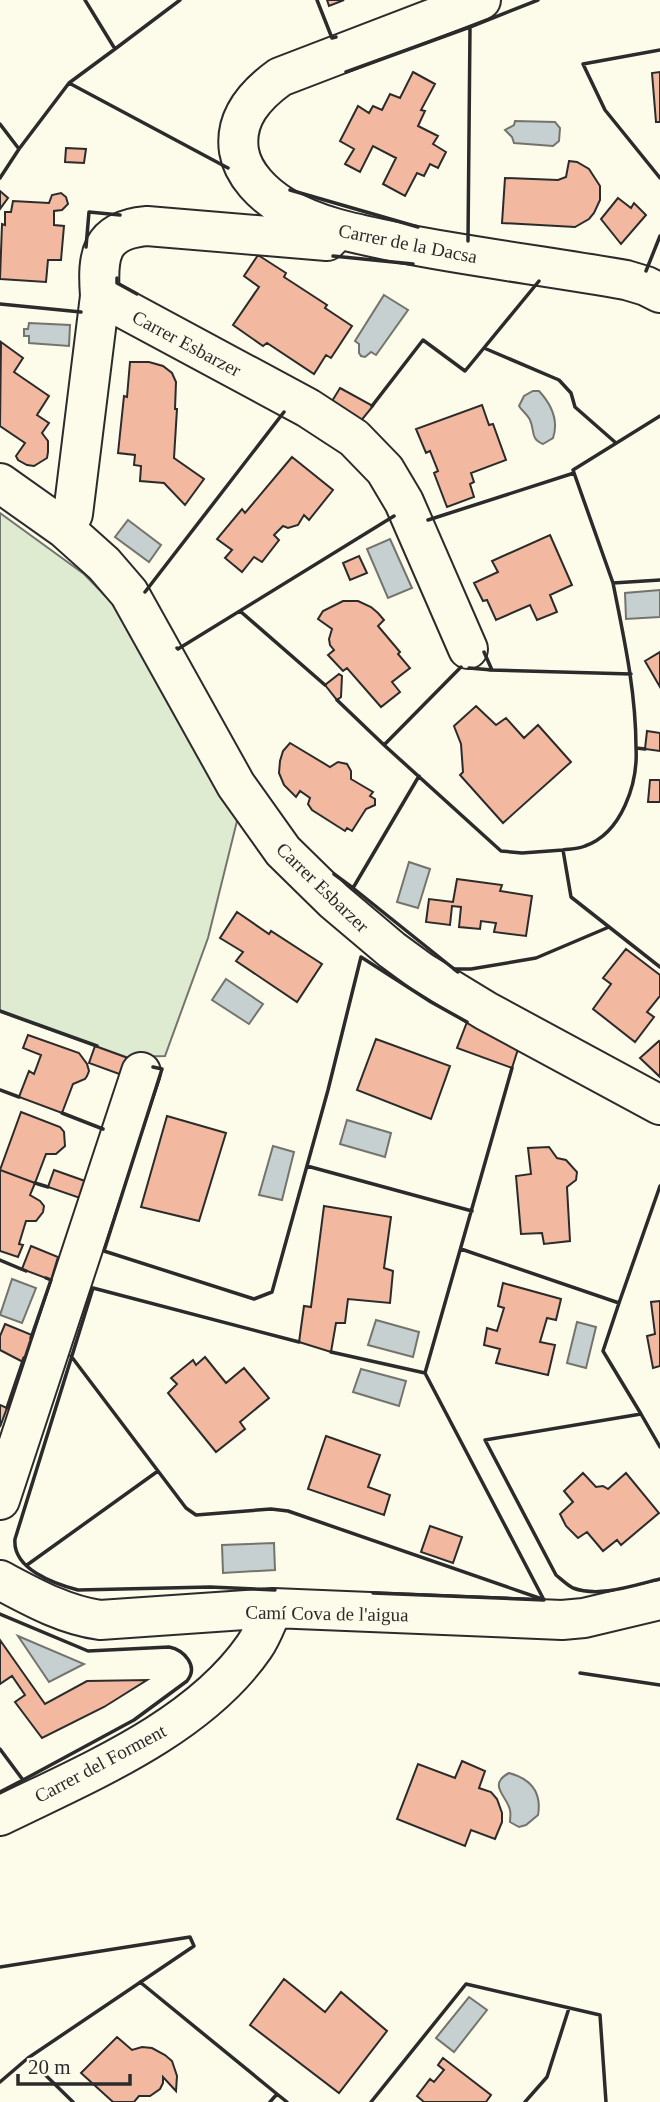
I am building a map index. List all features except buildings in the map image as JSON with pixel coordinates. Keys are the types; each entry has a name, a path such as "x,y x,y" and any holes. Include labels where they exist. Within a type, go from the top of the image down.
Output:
{"street":[{"name":"Carrer de la Dacsa","path":"481,0 280,77 255,98 244,114 239,137 241,160 257,185 284,207 338,230 484,259 626,280 660,293"},
{"path":"65,529 73,514 100,296 99,257 107,243 131,227 147,226 327,241 338,230"},
{"name":"Carrer Esbarzer","path":"100,296 308,408 335,424 366,449 385,470 404,502 468,649"},
{"name":"Carrer Esbarzer","path":"0,483 65,529 104,564 129,593 236,785 267,832 283,851 354,918 422,972 486,1011 660,1105"},
{"path":"0,1500 141,1072"},
{"name":"Camí Cova de l'aigua","path":"0,1580 61,1611 100,1620 273,1608 562,1620 584,1618 660,1601"},
{"name":"Carrer del Forment","path":"0,1816 141,1746 192,1709 227,1679 255,1646 273,1608"}],"green space":[{"path":"0,513 84,574 117,608 239,813 208,938 165,1056 126,1057 0,1012"}],"shaded area":[{"path":"515,121 555,122 560,128 559,141 553,146 514,143 505,130 514,125"},
{"path":"384,295 408,310 376,355 371,352 365,357 361,356 359,344 355,341"},
{"path":"29,323 70,325 69,346 29,343 29,336 24,336 24,329 28,329"},
{"path":"539,391 543,396 554,419 553,438 543,444 534,437 530,420 519,406 524,396"},
{"path":"128,520 161,545 149,562 115,537"},
{"path":"390,539 412,588 388,598 367,549"},
{"path":"660,590 660,617 626,619 625,593"},
{"path":"409,862 430,869 418,908 397,902"},
{"path":"226,979 263,1004 249,1024 212,1000"},
{"path":"347,1120 391,1133 385,1157 340,1144"},
{"path":"273,1146 294,1152 282,1200 259,1195"},
{"path":"12,1279 36,1288 22,1323 0,1315"},
{"path":"376,1320 419,1332 413,1357 368,1345"},
{"path":"577,1322 596,1327 586,1368 567,1363"},
{"path":"361,1369 406,1381 399,1406 353,1392"},
{"path":"274,1543 275,1570 223,1573 222,1545"},
{"path":"18,1636 84,1664 49,1682"},
{"path":"509,1773 529,1783 538,1800 538,1815 519,1827 510,1822 510,1810 499,1786 499,1782"},
{"path":"469,1997 487,2010 454,2052 436,2038"}],"wall":[{"path":"69,83 115,49 85,0"},
{"path":"115,49 180,0"},
{"path":"317,0 332,38 336,37"},
{"path":"470,27 538,0"},
{"path":"346,72 470,27 468,241"},
{"path":"660,50 583,64 605,110 660,178"},
{"path":"19,149 69,83 228,168"},
{"path":"0,124 19,149 0,178"},
{"path":"290,190 418,227"},
{"path":"86,247 89,212 120,215"},
{"path":"646,271 660,236"},
{"path":"333,256 413,264"},
{"path":"117,278 117,283 137,294"},
{"path":"372,406 423,340 465,371 539,281"},
{"path":"0,304 81,312"},
{"path":"484,348 559,380 571,393 575,407 616,443"},
{"path":"145,592 284,412"},
{"path":"613,583 573,470 660,416"},
{"path":"428,520 574,473"},
{"path":"177,648 394,516"},
{"path":"645,749 636,748 632,686 613,583 660,580"},
{"path":"240,611 325,685"},
{"path":"469,668 492,670 484,652"},
{"path":"461,667 384,745 501,851 522,853 563,850"},
{"path":"489,670 631,674"},
{"path":"337,700 384,745"},
{"path":"636,748 634,776 618,819 598,839 583,847 563,850 571,897 660,967"},
{"path":"334,874 353,888 419,776"},
{"path":"353,888 454,969"},
{"path":"458,972 454,969 471,969 536,958 609,927"},
{"path":"153,1067 162,1069 104,1251 254,1299 272,1292 328,1090 361,957 467,1022"},
{"path":"0,1011 97,1046"},
{"path":"373,1593 544,1600 425,1373 512,1068"},
{"path":"0,1090 19,1097"},
{"path":"62,1113 103,1129"},
{"path":"307,1166 472,1211"},
{"path":"35,1183 48,1187"},
{"path":"461,1249 619,1303 660,1186"},
{"path":"0,1260 26,1271"},
{"path":"31,1338 51,1280 46,1278"},
{"path":"275,1590 210,1587 78,1590 47,1579 28,1567 20,1559 15,1539 93,1288 299,1342"},
{"path":"619,1303 603,1351 641,1414"},
{"path":"331,1352 425,1373"},
{"path":"71,1356 186,1508 196,1515 271,1509 288,1511 539,1598"},
{"path":"7,1408 24,1358"},
{"path":"660,1447 641,1414 485,1440 556,1575 566,1584 594,1592 660,1579"},
{"path":"27,1565 158,1471"},
{"path":"0,1614 88,1651 169,1647 180,1651 191,1664 187,1681 134,1720 23,1780 0,1749"},
{"path":"580,1673 660,1685"},
{"path":"0,1792 23,1780"},
{"path":"0,1967 190,1937 194,1946 28,2058 73,2102"},
{"path":"140,1982 277,2094"},
{"path":"371,2102 466,1984 600,2015 606,2102"},
{"path":"525,2102 547,2077 569,2008"},
{"path":"0,2082 28,2058"},
{"path":"270,2102 277,2094 287,2102"}]}
